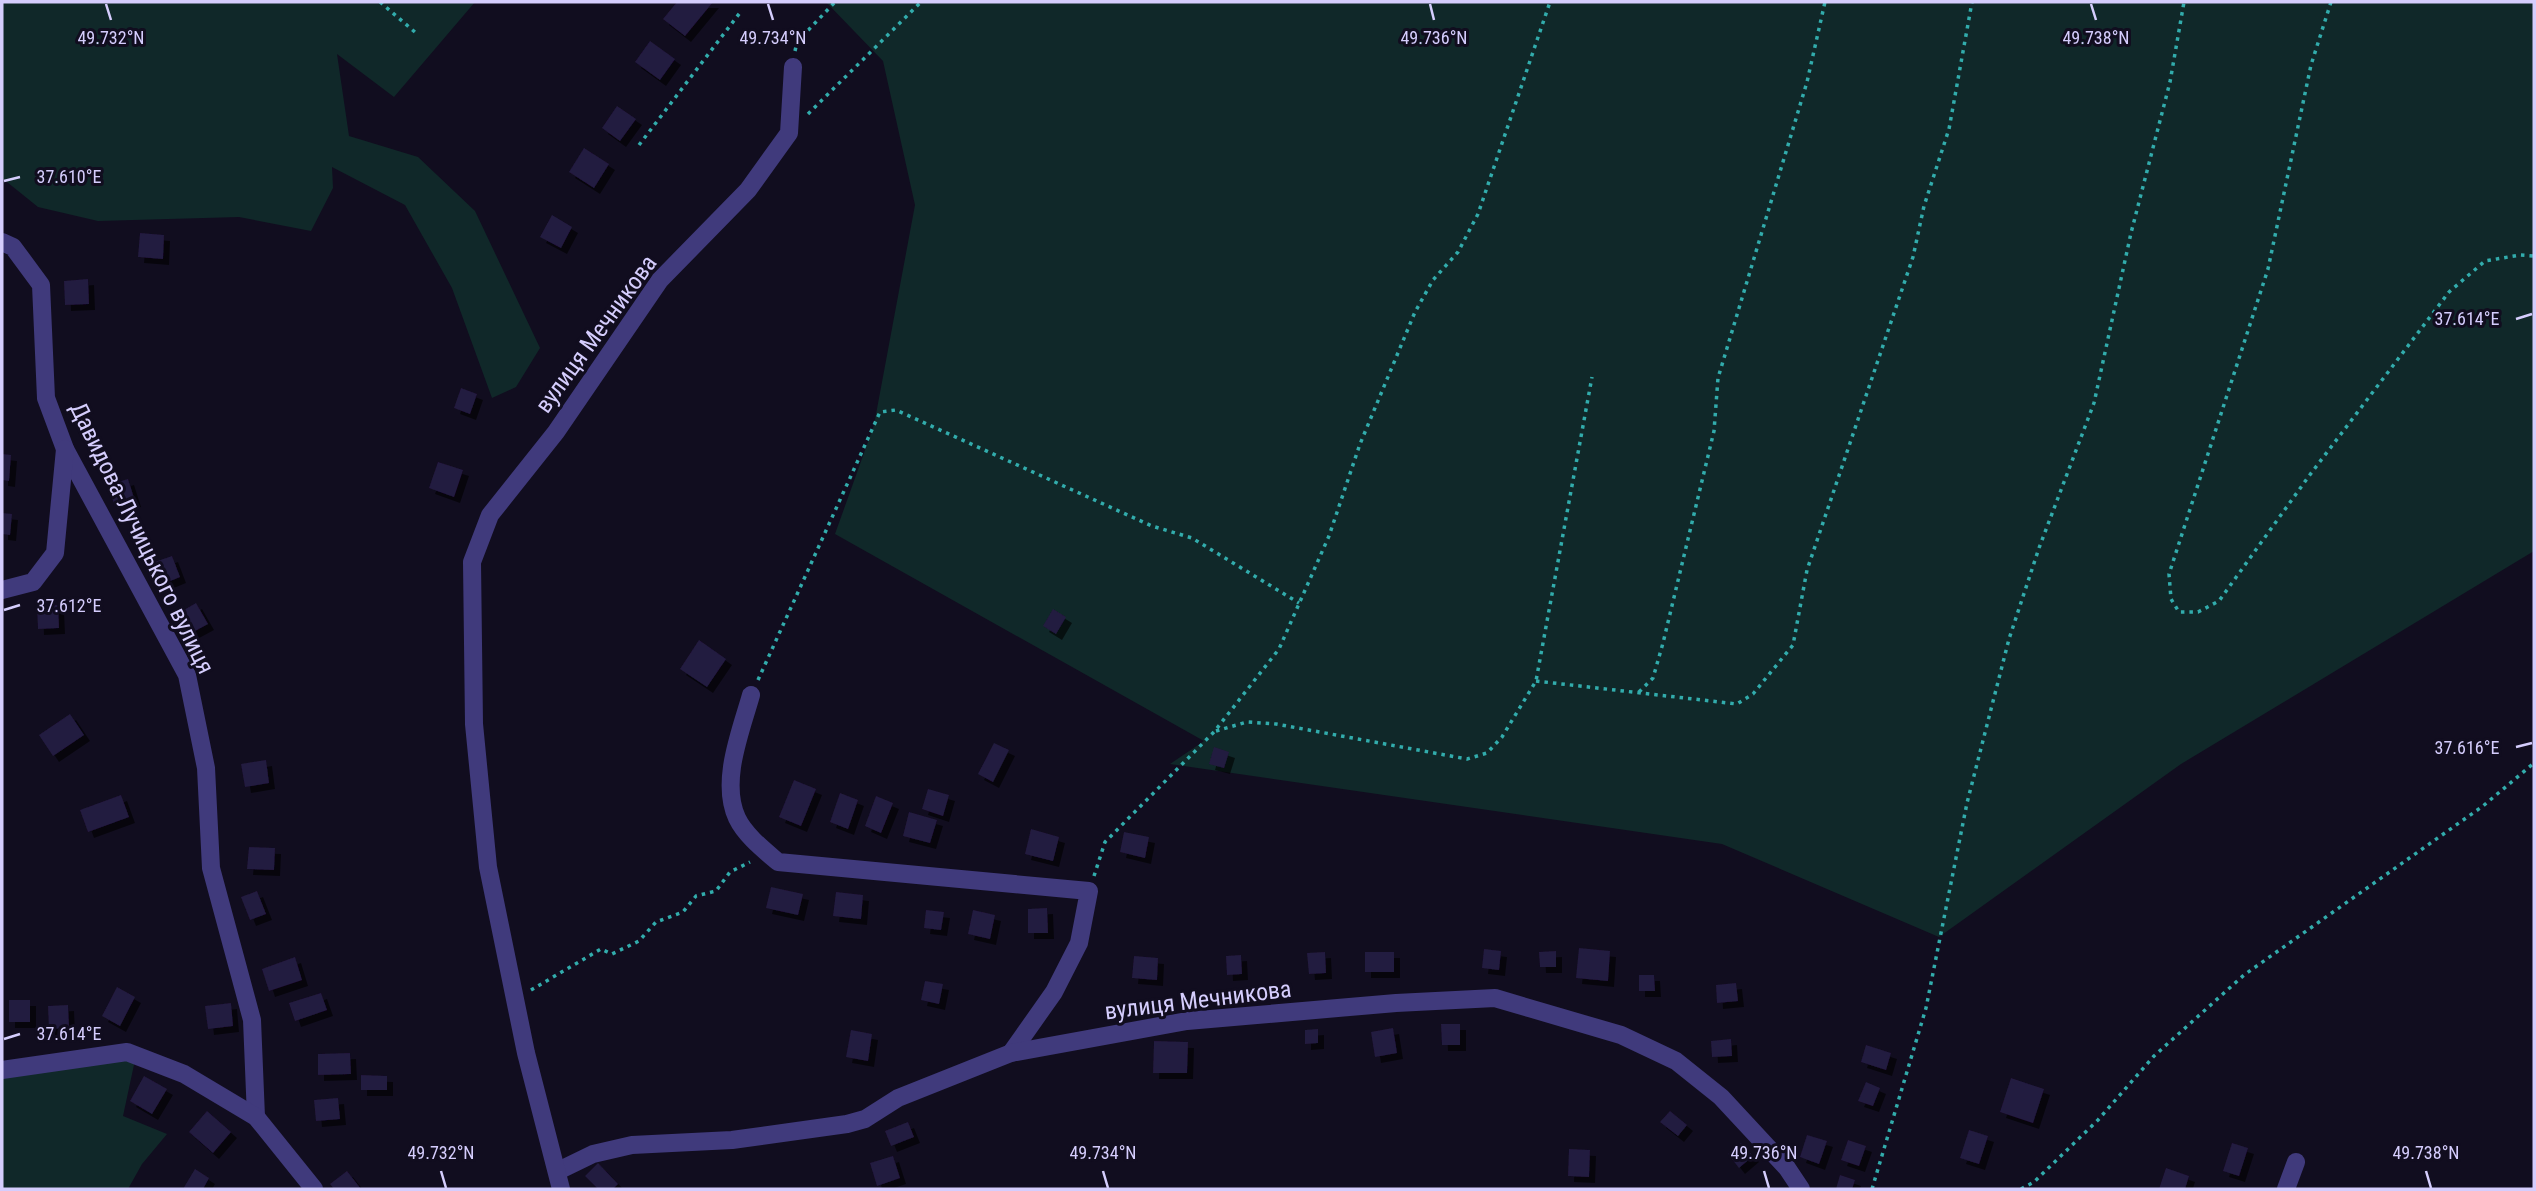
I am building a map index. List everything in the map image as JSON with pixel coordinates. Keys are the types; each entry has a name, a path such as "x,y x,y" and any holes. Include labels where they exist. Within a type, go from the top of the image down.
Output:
{"street":[{"path":"789,133 793,67"},
{"name":"вулиця Мечникова","path":"515,1000 488,867 477,763 472,562 490,515 556,432 660,280 748,190 789,133"},
{"name":"Давидова-Лучицького вулиця","path":"2,242 13,247 41,285 46,398 65,449 187,675 206,768 211,868 252,1020 256,1117"},
{"path":"2,590 33,582 55,552 65,449"},
{"path":"751,695 730,772 737,818 778,862 1089,891 1079,943 1054,992 1011,1053"},
{"name":"вулиця Мечникова","path":"559,1180 593,1153 632,1145 732,1140 866,1119 898,1098 1011,1053 1187,1021 1396,1003 1495,998 1621,1035 1675,1061 1721,1097 1787,1168 1801,1189"},
{"path":"515,1000 559,1180"},
{"path":"2,1070 127,1052 184,1074 256,1117 314,1189"},
{"path":"2286,1189 2297,1162"}],"path":[{"path":"380,2 416,33"},
{"path":"793,67 797,43 835,2"},
{"path":"789,133 921,2"},
{"path":"1089,891 1105,842 1214,732 1279,649 1329,536 1360,444 1415,312 1433,280 1458,252 1478,214 1550,2"},
{"path":"1639,692 1653,678 1714,431 1718,378 1807,82 1825,2"},
{"path":"1536,681 1737,704 1753,694 1793,645 1807,570 1913,257 1924,206 1948,129 1972,2"},
{"path":"1872,1189 1926,1008 1964,816 2009,639 2039,548 2094,403 2132,233 2170,82 2184,2"},
{"path":"2331,2 2311,65 2268,269 2169,574 2171,599 2179,612 2198,612 2219,601 2309,476 2449,292 2485,261 2519,255 2534,256"},
{"path":"639,145 741,10"},
{"path":"1214,732 1247,722 1276,724 1467,759 1487,753 1502,737 1536,681 1592,377"},
{"path":"751,695 880,412 896,410 1152,527 1192,538 1299,603"},
{"path":"2021,1189 2034,1182 2098,1120 2154,1056 2244,975 2483,806 2534,763"},
{"path":"515,1000 601,950 612,954 639,941 656,922 683,912 696,896 716,891 730,872 768,853"}],"green space":[{"path":"2,2 475,2 394,97 337,54 349,136 418,157 475,211 540,348 516,387 492,398 452,288 405,205 332,167 333,188 311,231 239,217 98,221 38,207 2,178"},
{"path":"826,2 2534,2 2534,551 2181,764 1939,937 1722,844 1170,764 1204,741 835,534 874,425 915,205 883,61"},
{"path":"135,1060 123,1116 167,1134 142,1164 128,1189 2,1189 2,1070"}],"building":[{"path":"677,2 713,2 685,36 663,19"},
{"path":"650,41 675,59 660,80 635,62"},
{"path":"617,106 636,119 620,141 602,128"},
{"path":"584,148 609,164 594,188 569,172"},
{"path":"552,215 572,227 561,248 540,237"},
{"path":"140,233 164,235 163,259 138,257"},
{"path":"88,279 89,304 65,305 64,281"},
{"path":"461,388 477,394 470,414 454,408"},
{"path":"2,454 11,455 9,481 2,480"},
{"path":"438,462 463,470 454,497 429,488"},
{"path":"128,479 135,501 115,507 108,485"},
{"path":"2,513 12,514 10,535 2,534"},
{"path":"172,556 180,577 158,586 149,564"},
{"path":"196,603 208,624 184,637 172,617"},
{"path":"58,605 59,628 38,629 37,606"},
{"path":"1053,609 1066,617 1056,634 1043,626"},
{"path":"699,640 726,659 707,687 680,669"},
{"path":"70,714 84,735 53,756 39,735"},
{"path":"994,743 1009,750 993,782 978,774"},
{"path":"1214,747 1229,752 1224,768 1209,764"},
{"path":"266,760 269,783 245,787 241,764"},
{"path":"794,780 816,789 801,826 779,817"},
{"path":"928,789 949,795 943,816 922,809"},
{"path":"840,793 858,800 848,829 830,822"},
{"path":"121,795 129,817 88,832 80,810"},
{"path":"876,796 893,803 881,833 865,826"},
{"path":"909,812 937,820 930,843 903,836"},
{"path":"1031,829 1059,837 1053,861 1025,854"},
{"path":"1124,832 1149,837 1145,858 1120,852"},
{"path":"249,847 275,848 274,870 247,869"},
{"path":"771,887 803,894 798,915 766,908"},
{"path":"257,891 266,914 250,920 241,897"},
{"path":"836,892 863,895 861,919 833,916"},
{"path":"1047,908 1048,933 1028,933 1028,909"},
{"path":"926,910 944,912 941,930 924,928"},
{"path":"973,910 995,915 990,939 968,934"},
{"path":"1579,948 1610,951 1608,981 1576,978"},
{"path":"1484,949 1501,951 1499,970 1482,968"},
{"path":"1556,951 1556,967 1540,967 1539,952"},
{"path":"1325,952 1326,973 1309,974 1307,953"},
{"path":"1365,952 1394,952 1394,972 1365,972"},
{"path":"1241,955 1242,974 1227,975 1226,956"},
{"path":"1134,956 1158,958 1157,980 1132,978"},
{"path":"295,957 302,980 269,991 262,969"},
{"path":"1639,975 1654,975 1655,991 1639,991"},
{"path":"925,981 943,984 939,1004 921,1000"},
{"path":"1736,983 1738,1001 1717,1003 1716,985"},
{"path":"117,987 135,997 120,1026 102,1016"},
{"path":"321,993 327,1010 295,1021 289,1003"},
{"path":"9,1000 30,1000 30,1022 9,1022"},
{"path":"231,1003 233,1026 208,1029 205,1006"},
{"path":"68,1005 69,1028 49,1029 48,1006"},
{"path":"1441,1024 1460,1024 1460,1045 1442,1045"},
{"path":"1393,1028 1397,1053 1375,1057 1371,1032"},
{"path":"1318,1029 1318,1043 1305,1044 1305,1030"},
{"path":"851,1030 872,1034 868,1061 846,1057"},
{"path":"1731,1039 1732,1056 1712,1057 1711,1041"},
{"path":"1154,1041 1188,1042 1187,1073 1153,1073"},
{"path":"1866,1045 1891,1053 1886,1070 1861,1062"},
{"path":"350,1053 351,1074 318,1075 318,1054"},
{"path":"361,1075 387,1076 387,1090 361,1090"},
{"path":"144,1076 167,1089 152,1114 130,1101"},
{"path":"2011,1078 2044,1089 2033,1123 2000,1112"},
{"path":"1866,1082 1880,1088 1873,1106 1858,1101"},
{"path":"338,1098 340,1119 316,1121 314,1100"},
{"path":"207,1111 231,1132 213,1153 189,1132"},
{"path":"1670,1111 1687,1125 1678,1136 1660,1122"},
{"path":"908,1122 914,1137 891,1146 885,1131"},
{"path":"1969,1130 1988,1136 1979,1164 1960,1158"},
{"path":"1807,1135 1827,1141 1819,1164 1800,1157"},
{"path":"1848,1140 1866,1146 1859,1166 1841,1160"},
{"path":"1741,1143 1753,1156 1739,1168 1728,1154"},
{"path":"2232,1143 2248,1148 2239,1176 2223,1171"},
{"path":"1569,1149 1590,1150 1589,1177 1568,1176"},
{"path":"893,1156 900,1178 877,1186 870,1163"},
{"path":"598,1163 618,1184 613,1189 598,1189 585,1176"},
{"path":"2166,1168 2189,1176 2185,1189 2159,1189"},
{"path":"195,1169 209,1178 203,1189 183,1189"},
{"path":"347,1171 361,1189 334,1189 330,1184"},
{"path":"1840,1175 1855,1180 1852,1189 1836,1189"}]}
